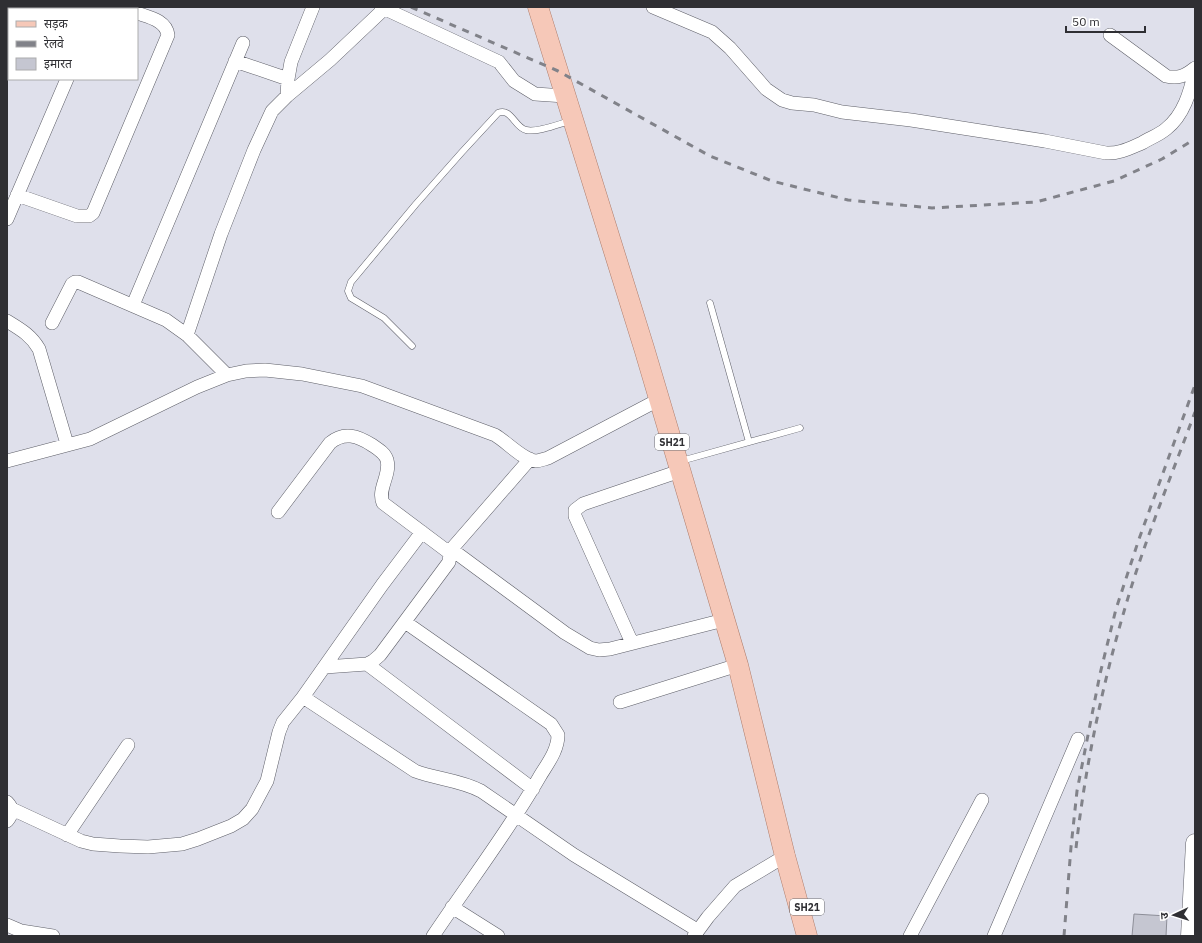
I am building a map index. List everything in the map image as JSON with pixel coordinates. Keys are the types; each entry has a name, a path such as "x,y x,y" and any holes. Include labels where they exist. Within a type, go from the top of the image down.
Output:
{"main road":[{"name":"SH21","path":"538,7 660,399 738,665 785,856 807,936"},
{"name":"SH21","path":"792,880 803,894 816,936"}],"street":[{"path":"287,96 290,62 313,7"},
{"path":"653,7 712,32 730,48 771,93 782,100 792,103 814,105 842,112 911,120 1045,141 1106,153 1113,153 1139,144 1168,128 1178,118 1189,95 1195,71"},
{"path":"187,335 222,234 256,144 272,111 287,96 330,60 383,8 498,62 514,81 535,94 565,96"},
{"path":"17,195 77,216 89,216 94,213 167,38 168,32 163,24 138,13"},
{"path":"1110,35 1166,76 1173,78 1186,76 1195,68"},
{"path":"133,305 243,43"},
{"path":"235,61 288,79"},
{"path":"7,219 67,80"},
{"path":"52,323 72,284 78,282 166,320 187,335 227,375"},
{"path":"7,321 30,336 39,349 67,444"},
{"path":"7,461 90,439 197,387 227,375 246,370 265,370 302,374 362,386 495,435 530,459 536,461 548,458 660,399"},
{"path":"278,512 330,443 340,437 352,435 364,440 384,454 388,465 381,494 383,503 565,633 590,648 603,650 724,620"},
{"path":"325,667 367,664 380,655 449,562 450,551 530,459"},
{"path":"632,643 575,516 575,510 583,504 679,467"},
{"path":"9,810 81,841 93,844 148,847 182,844 231,826 243,819 252,809 268,781 279,732 284,722 325,667 382,585 422,532"},
{"path":"405,622 551,724 558,735 556,748 533,789 433,936"},
{"path":"367,664 533,789"},
{"path":"620,702 738,665"},
{"path":"303,697 414,771 473,787 574,855 695,933 735,886 785,856"},
{"path":"994,936 1078,739"},
{"path":"67,835 128,745"},
{"path":"910,936 982,800"},
{"path":"1190,936 1195,843"},
{"path":"452,908 498,936"},
{"path":"7,925 21,931 53,936"}],"lane":[{"path":"412,346 384,318 351,298 348,291 351,282 416,204 498,113 506,112 522,129 531,131 572,120"},
{"path":"710,303 749,442"},
{"path":"679,467 749,442 800,428"}],"building":[{"path":"1134,914 1167,916 1166,936 1132,936"}],"railway":[{"path":"411,7 558,71 710,156 772,181 848,200 932,208 1036,202 1114,181 1162,159 1195,139"},
{"path":"1064,936 1077,791 1100,674 1116,609 1139,539 1195,385"},
{"path":"1076,848 1089,757 1117,637 1132,583 1195,412"}]}
